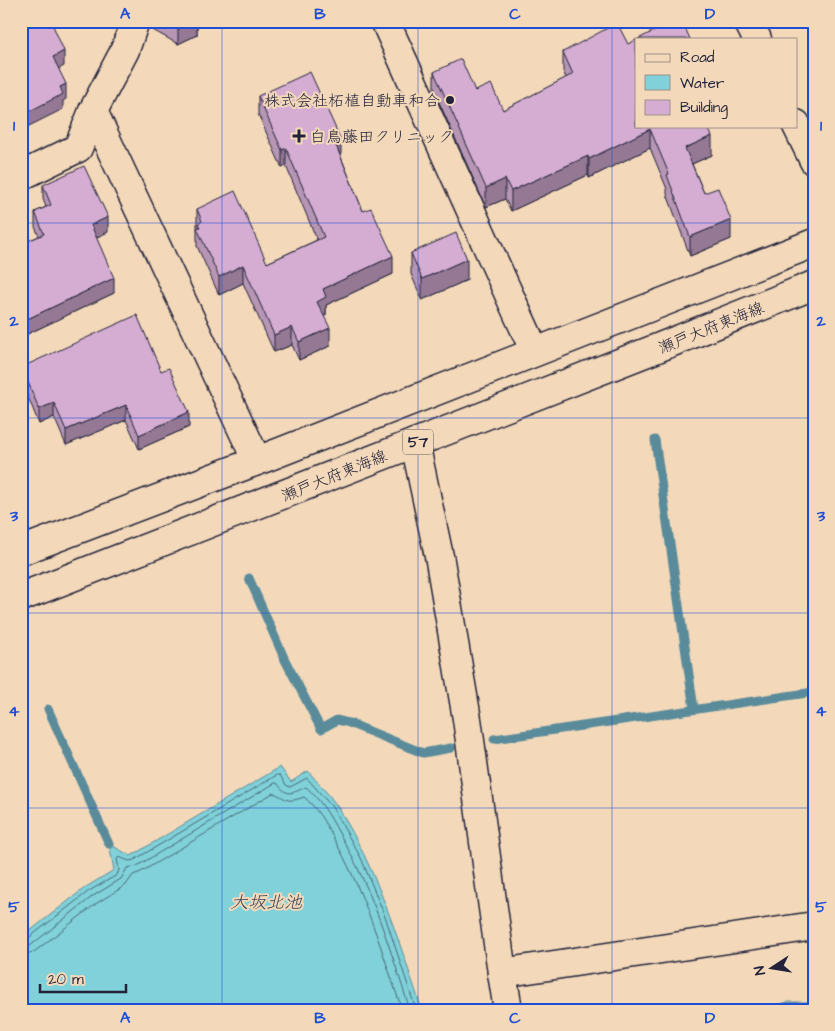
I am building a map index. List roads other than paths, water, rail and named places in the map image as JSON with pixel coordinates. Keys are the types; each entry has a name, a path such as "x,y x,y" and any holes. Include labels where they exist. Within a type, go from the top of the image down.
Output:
{"street":[{"path":"748,21 756,38"},
{"path":"21,176 78,148 93,111 125,50 134,22"},
{"path":"391,23 535,352"},
{"path":"93,111 257,461"},
{"path":"798,128 814,161"},
{"name":"57","path":"21,551 257,461 814,243"},
{"name":"瀬戸大府東海線","path":"21,597 656,349 814,285"},
{"path":"415,443 440,562 467,719 508,1010"},
{"path":"502,973 814,926"}],"water":[{"name":"大坂北池","path":"280,767 291,782 308,771 334,802 351,830 364,854 386,905 422,1010 21,1010 21,938 86,887 114,870 109,844 131,856"}],"waterway":[{"path":"655,440 694,709"},
{"path":"249,578 285,660 321,729 337,720 423,753 451,748"},
{"path":"494,739 814,692"},
{"path":"48,709 109,844"},
{"path":"772,1010 788,1006 814,1006"}],"place":[{"name":"株式会社柘植自動車和合","path":"450,100"},
{"name":"白鳥藤田クリニック","path":"299,136"}]}
